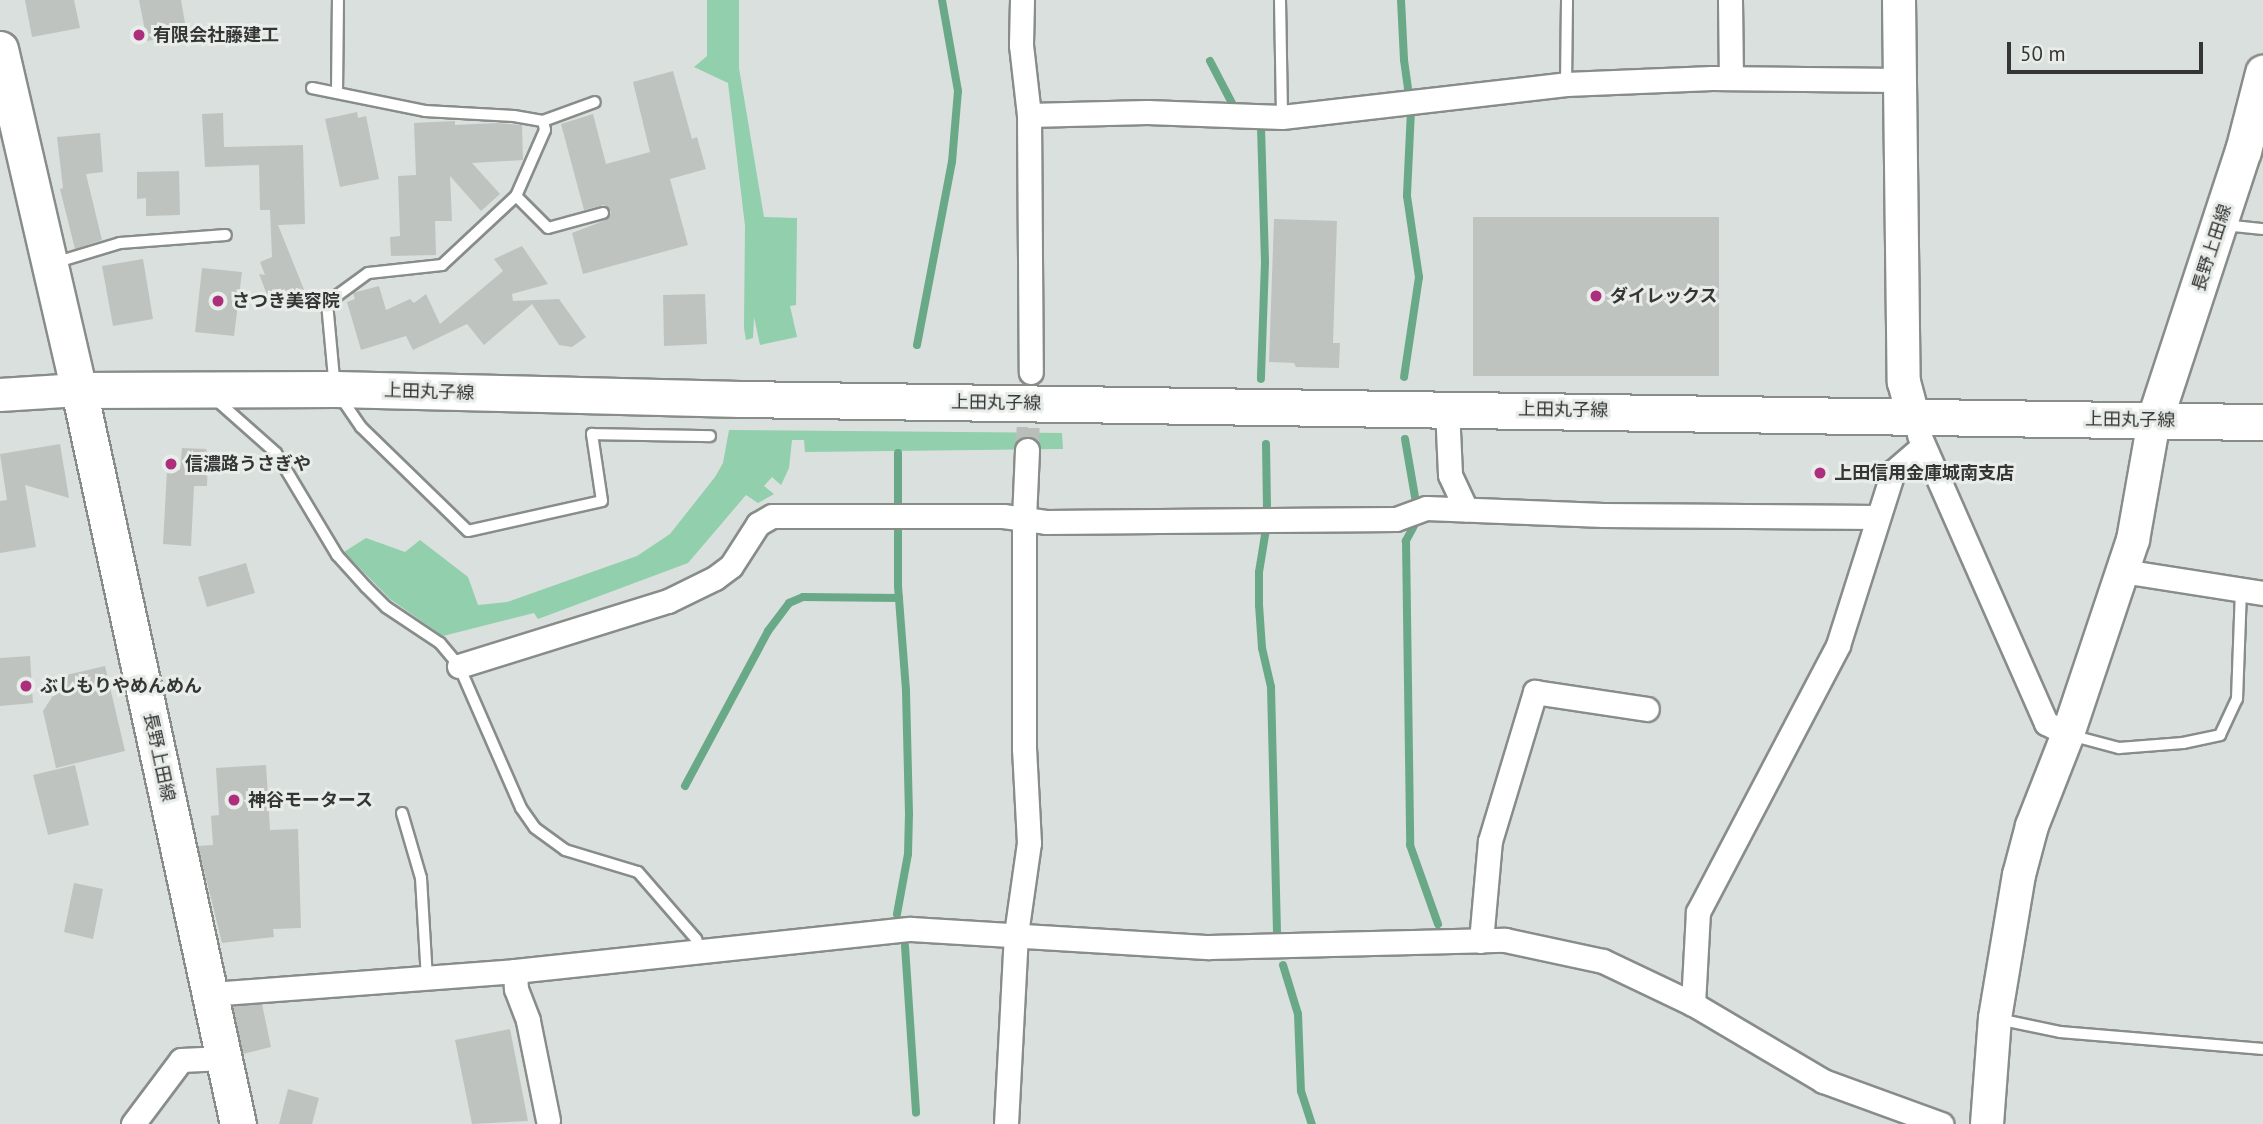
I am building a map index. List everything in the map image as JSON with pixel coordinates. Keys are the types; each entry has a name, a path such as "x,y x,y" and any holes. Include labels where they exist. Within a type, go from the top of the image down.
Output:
{"main road":[{"path":"0,50 79,390"},
{"name":"長野上田線","path":"2154,421 2220,224 2263,73"},
{"name":"上田丸子線","path":"79,390 335,389 740,400 1447,408 1917,431 2154,421 2263,422"},
{"name":"長野上田線","path":"79,390 239,1124"}],"street":[{"path":"1022,0 1021,45 1029,115 1031,372"},
{"path":"1730,0 1731,78"},
{"path":"1899,0 1904,382 1917,431 2046,723 2068,734"},
{"path":"1029,115 1147,112 1282,117 1566,84 1731,78 1898,80"},
{"path":"0,395 79,390"},
{"path":"1447,408 1450,475 1466,509"},
{"path":"1987,1124 1995,1018 2019,875 2032,826 2068,734 2133,540 2154,421"},
{"path":"1693,1004 1698,912 1838,645 1893,472 1917,431"},
{"path":"1006,1124 1016,934 1029,843 1024,749 1024,519 1027,450"},
{"path":"459,666 668,601 731,566 758,524 772,516 1024,519 1046,522 1396,519 1426,508 1603,515 1877,517"},
{"path":"2122,571 2252,592"},
{"path":"1481,941 1490,841 1535,692 1647,709"},
{"path":"211,994 515,971 911,929 1209,947 1505,940 1603,961 1693,1004 1823,1081 1941,1124"},
{"path":"515,971 516,989 528,1021 548,1120"},
{"path":"132,1124 181,1060 224,1058"}],"lane":[{"path":"337,93 338,0"},
{"path":"1280,0 1282,117"},
{"path":"1566,84 1567,0"},
{"path":"312,88 425,111 514,116 543,121 595,102"},
{"path":"543,121 544,130 516,196 442,265 368,273 327,303 335,389 362,427 468,531 602,501 592,434 710,436"},
{"path":"516,196 548,228 603,213"},
{"path":"2220,224 2263,229"},
{"path":"49,265 120,243 226,235"},
{"path":"201,388 276,453 337,555 366,587 386,607 440,643 459,666 521,808 535,828 565,850 638,872 696,939 701,953"},
{"path":"2068,734 2119,748 2183,743 2220,736 2237,699 2252,592"},
{"path":"402,813 421,878 427,978"},
{"path":"1995,1018 2060,1032 2263,1049"}],"green space":[{"path":"707,0 739,0 739,68 764,217 797,218 796,305 790,306 797,337 760,345 754,317 753,338 746,340 744,328 745,226 728,83 694,67 707,56"},
{"path":"729,430 1062,433 1063,449 805,452 804,440 792,440 789,468 781,485 772,477 764,486 774,494 758,503 746,495 688,563 538,619 534,613 443,636 390,599 344,552 366,538 405,552 420,540 468,577 478,605 507,602 637,556 670,534 723,463"}],"building":[{"path":"25,0 74,0 80,28 32,37"},
{"path":"139,0 181,0 187,34 147,41"},
{"path":"673,71 692,139 697,137 706,169 670,179 688,245 583,274 572,233 606,220 611,212 604,205 584,210 561,124 593,114 606,164 650,152 633,82"},
{"path":"357,112 358,118 366,116 379,179 340,187 325,119"},
{"path":"223,113 224,147 303,145 305,224 278,225 307,297 273,310 259,274 265,275 260,262 272,257 270,210 260,210 259,165 205,167 202,114"},
{"path":"455,121 455,125 522,125 523,160 472,163 500,194 481,211 450,176 452,221 435,221 436,255 391,256 390,237 400,236 398,176 416,175 414,123"},
{"path":"100,133 103,172 86,174 102,240 75,249 60,189 63,188 57,137"},
{"path":"179,171 180,215 146,216 146,198 137,199 137,172"},
{"name":"ダイレックス","path":"1473,217 1719,217 1719,376 1473,376"},
{"path":"1274,219 1337,221 1333,343 1340,343 1339,368 1296,367 1294,363 1269,362"},
{"path":"522,246 548,284 512,294 513,301 559,299 586,337 572,347 559,345 532,304 484,345 467,324 413,350 406,336 361,350 347,302 355,299 353,293 379,286 386,310 410,299 414,303 426,294 440,324 503,271 494,259"},
{"path":"143,259 153,319 113,326 102,266"},
{"path":"202,268 242,272 234,336 195,332"},
{"path":"705,294 707,344 664,346 663,295"},
{"path":"60,444 69,498 25,485 36,547 0,553 0,501 7,500 0,454"},
{"path":"182,448 206,449 208,456 207,486 194,486 191,546 163,544 167,470 180,470"},
{"path":"246,563 255,593 207,607 198,577"},
{"path":"30,656 33,703 0,706 0,658"},
{"path":"105,666 125,751 56,768 43,711 66,675"},
{"path":"75,765 89,825 48,835 33,775"},
{"path":"266,765 270,830 298,829 301,928 273,929 274,937 222,943 198,846 213,845 211,816 219,815 216,768"},
{"path":"74,883 103,889 93,939 64,932"},
{"path":"262,1004 271,1047 243,1054 233,1006"},
{"path":"510,1029 528,1121 472,1124 455,1040"},
{"path":"288,1089 319,1098 312,1124 279,1124"}],"waterway":[{"path":"917,345 952,162 958,91 942,0"},
{"path":"1401,0 1404,60 1411,110 1407,196 1419,277 1404,377"},
{"path":"1210,61 1233,105 1240,111"},
{"path":"1256,123 1261,127 1265,262 1261,379"},
{"path":"1405,439 1416,503"},
{"path":"1266,444 1267,510"},
{"path":"897,914 908,854 909,814 906,690 898,586 898,453"},
{"path":"1417,520 1406,541 1410,845 1438,924"},
{"path":"1266,529 1259,572 1259,605 1262,648 1271,687 1277,939"},
{"path":"685,786 768,631 789,603 803,597 899,598"},
{"path":"905,946 916,1113"},
{"path":"1283,965 1298,1014 1301,1091 1312,1124"}],"tunnel":[{"path":"1027,450 1031,372"}],"place":[{"name":"有限会社藤建工","path":"139,35"},
{"name":"ダイレックス","path":"1596,296"},
{"name":"さつき美容院","path":"218,301"},
{"name":"信濃路うさぎや","path":"171,464"},
{"name":"上田信用金庫城南支店","path":"1820,473"},
{"name":"ぶしもりやめんめん","path":"26,686"},
{"name":"神谷モータース","path":"234,800"}]}
